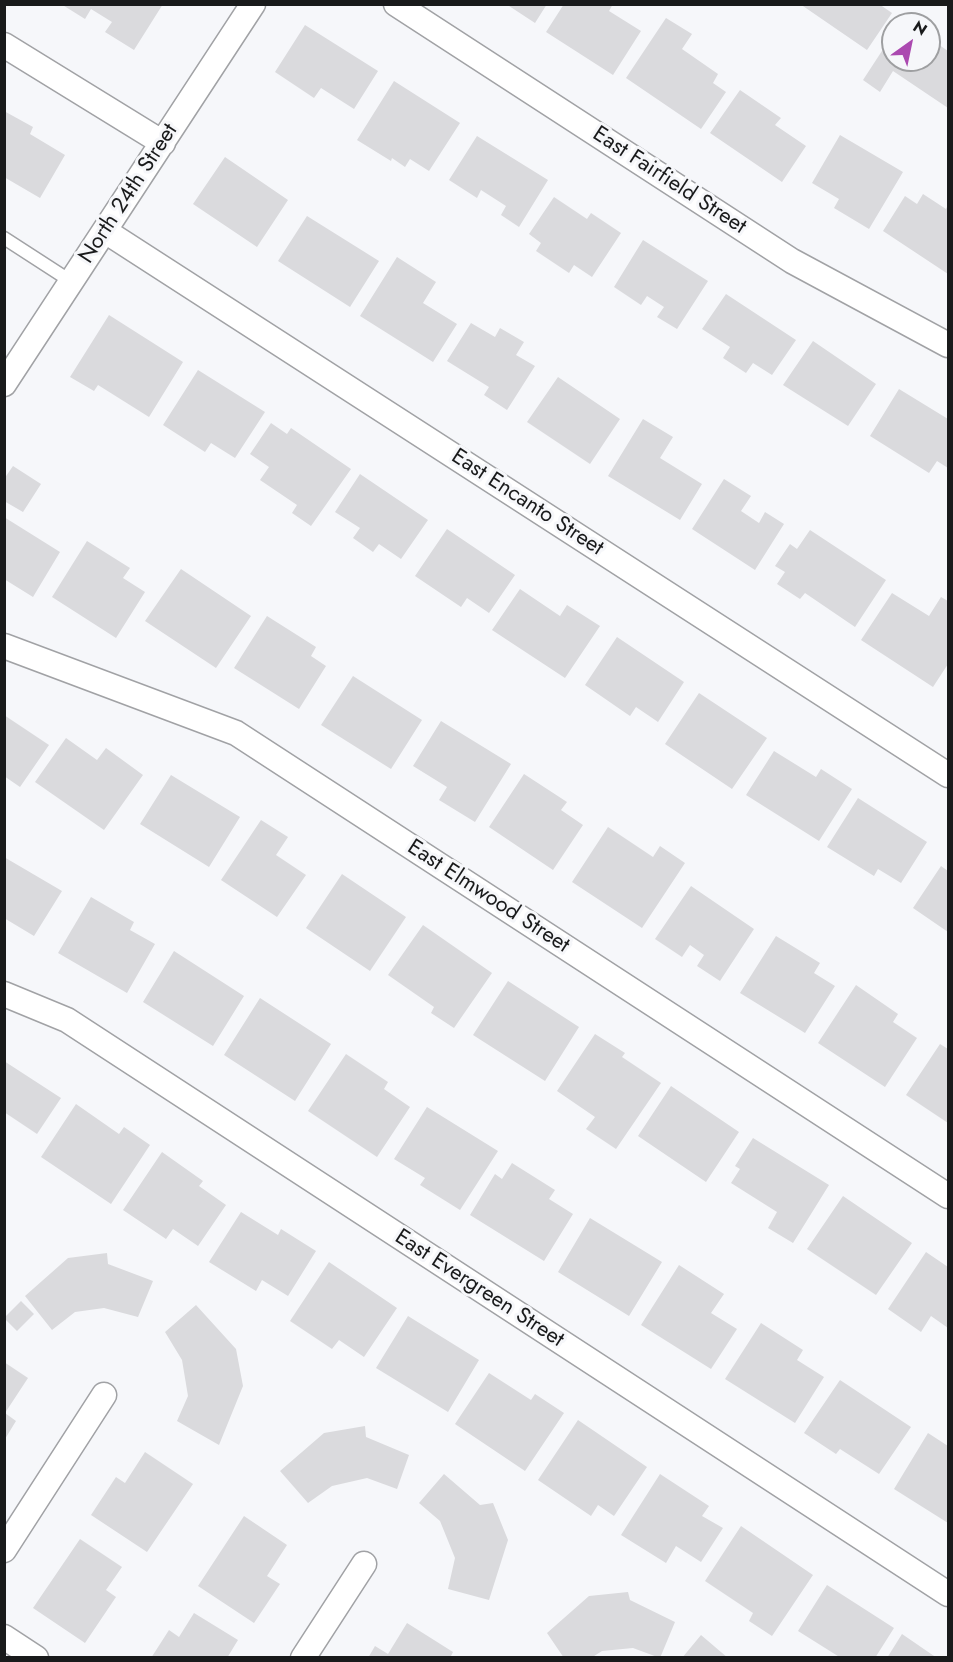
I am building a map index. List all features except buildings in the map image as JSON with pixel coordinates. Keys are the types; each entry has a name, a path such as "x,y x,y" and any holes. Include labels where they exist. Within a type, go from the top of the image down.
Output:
{"street":[{"name":"North 24th Street","path":"4,384 253,4"},
{"name":"East Fairfield Street","path":"396,4 792,261 948,345"},
{"path":"4,45 162,143"},
{"name":"East Encanto Street","path":"105,231 948,775"},
{"name":"East Elmwood Street","path":"4,646 236,733 948,1196"},
{"name":"East Evergreen Street","path":"4,994 67,1020 948,1594"},
{"path":"4,1550 104,1395"},
{"path":"303,1658 364,1564"},
{"path":"4,1637 36,1658"}],"lane":[{"path":"4,238 72,282"}]}
